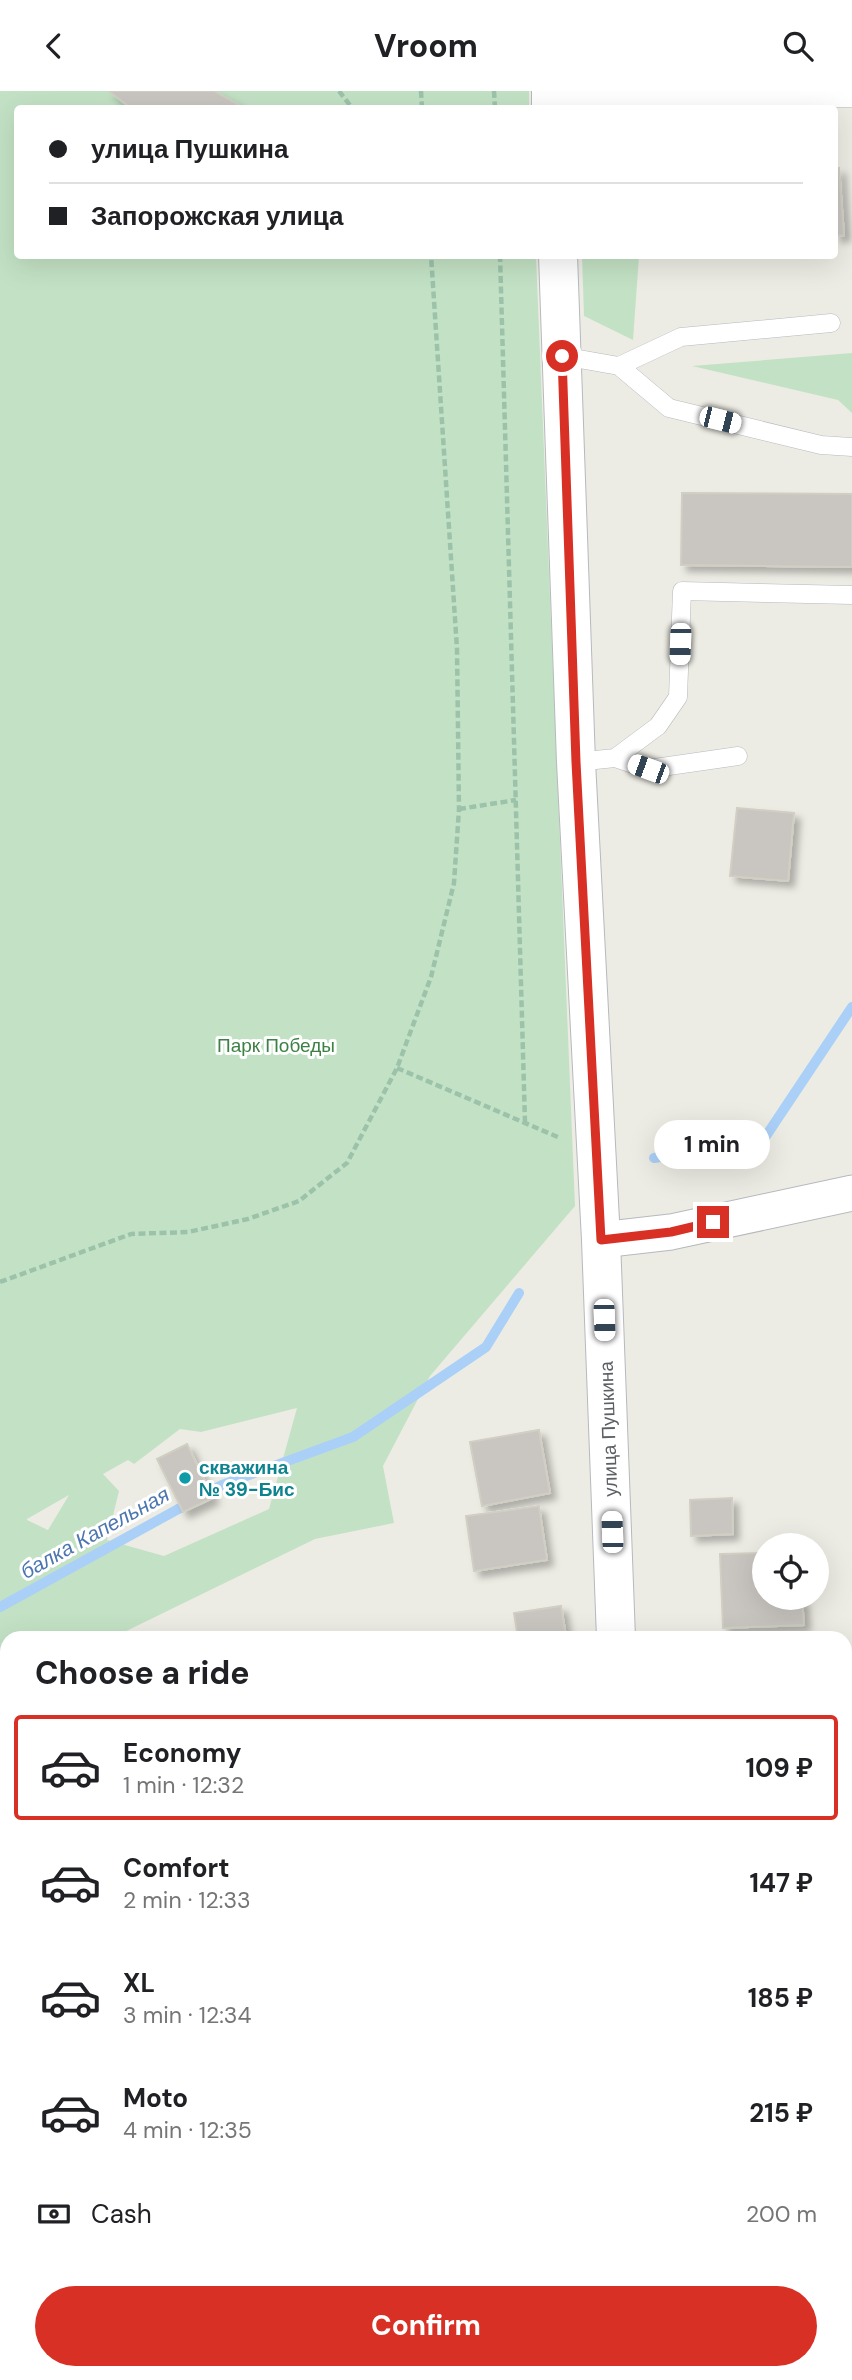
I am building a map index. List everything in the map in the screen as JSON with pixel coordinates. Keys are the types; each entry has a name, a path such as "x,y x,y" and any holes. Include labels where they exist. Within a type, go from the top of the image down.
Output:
{"street":[{"name":"улица Пушкина","path":"558,259 576,762 601,1235 616,1631"},
{"path":"601,1235 671,1232 852,1193"}],"lane":[{"path":"551,99 852,98"},
{"path":"619,366 681,337 831,323"},
{"path":"562,356 619,366 669,408 821,445 852,447"},
{"path":"615,758 658,726 678,697 681,590 852,595"},
{"path":"576,762 615,758 648,769 738,756"}],"path":[{"path":"0,1282 131,1234 188,1232 248,1219 299,1201 347,1163 397,1068 431,977 454,883 459,809 457,649 431,259"},
{"path":"500,259 525,1123"},
{"path":"459,809 516,800"},
{"path":"397,1068 597,1154"}],"green space":[{"name":"Парк Победы","path":"0,91 529,91 529,105 14,105 14,259 536,259 575,1206 430,1376 383,1466 394,1523 315,1539 126,1631 0,1631","holes":["297,1408 269,1509 164,1556 107,1540 119,1491 103,1474 128,1460 134,1464 180,1429 201,1432","69,1495 48,1530 27,1519"]},
{"path":"582,259 639,259 633,340 584,316"},
{"path":"852,353 852,413 838,400 692,366"}],"building":[{"path":"109,91 214,91 239,105 127,105"},
{"path":"838,168 844,235 838,236"},
{"path":"682,493 852,494 852,567 681,565"},
{"path":"737,808 794,813 788,881 730,876"},
{"path":"539,1430 550,1493 482,1506 470,1442"},
{"name":"скважина № 39-Бис","path":"187,1444 213,1498 183,1512 157,1459"},
{"path":"732,1498 733,1534 691,1536 690,1500"},
{"path":"539,1506 547,1560 474,1571 466,1516"},
{"path":"752,1553 752,1610 803,1610 804,1625 723,1628 720,1554"},
{"path":"561,1606 565,1631 517,1631 514,1613"}],"waterway":[{"name":"балка Капельная","path":"654,1158 762,1142 852,1007"},
{"name":"балка Капельная","path":"0,1607 222,1485 353,1437 486,1347 519,1293"}],"place":[{"name":"скважина № 39-Бис","path":"185,1478"}],"route":[{"path":"562,356 576,762 601,1240 671,1232 713,1222"}]}
